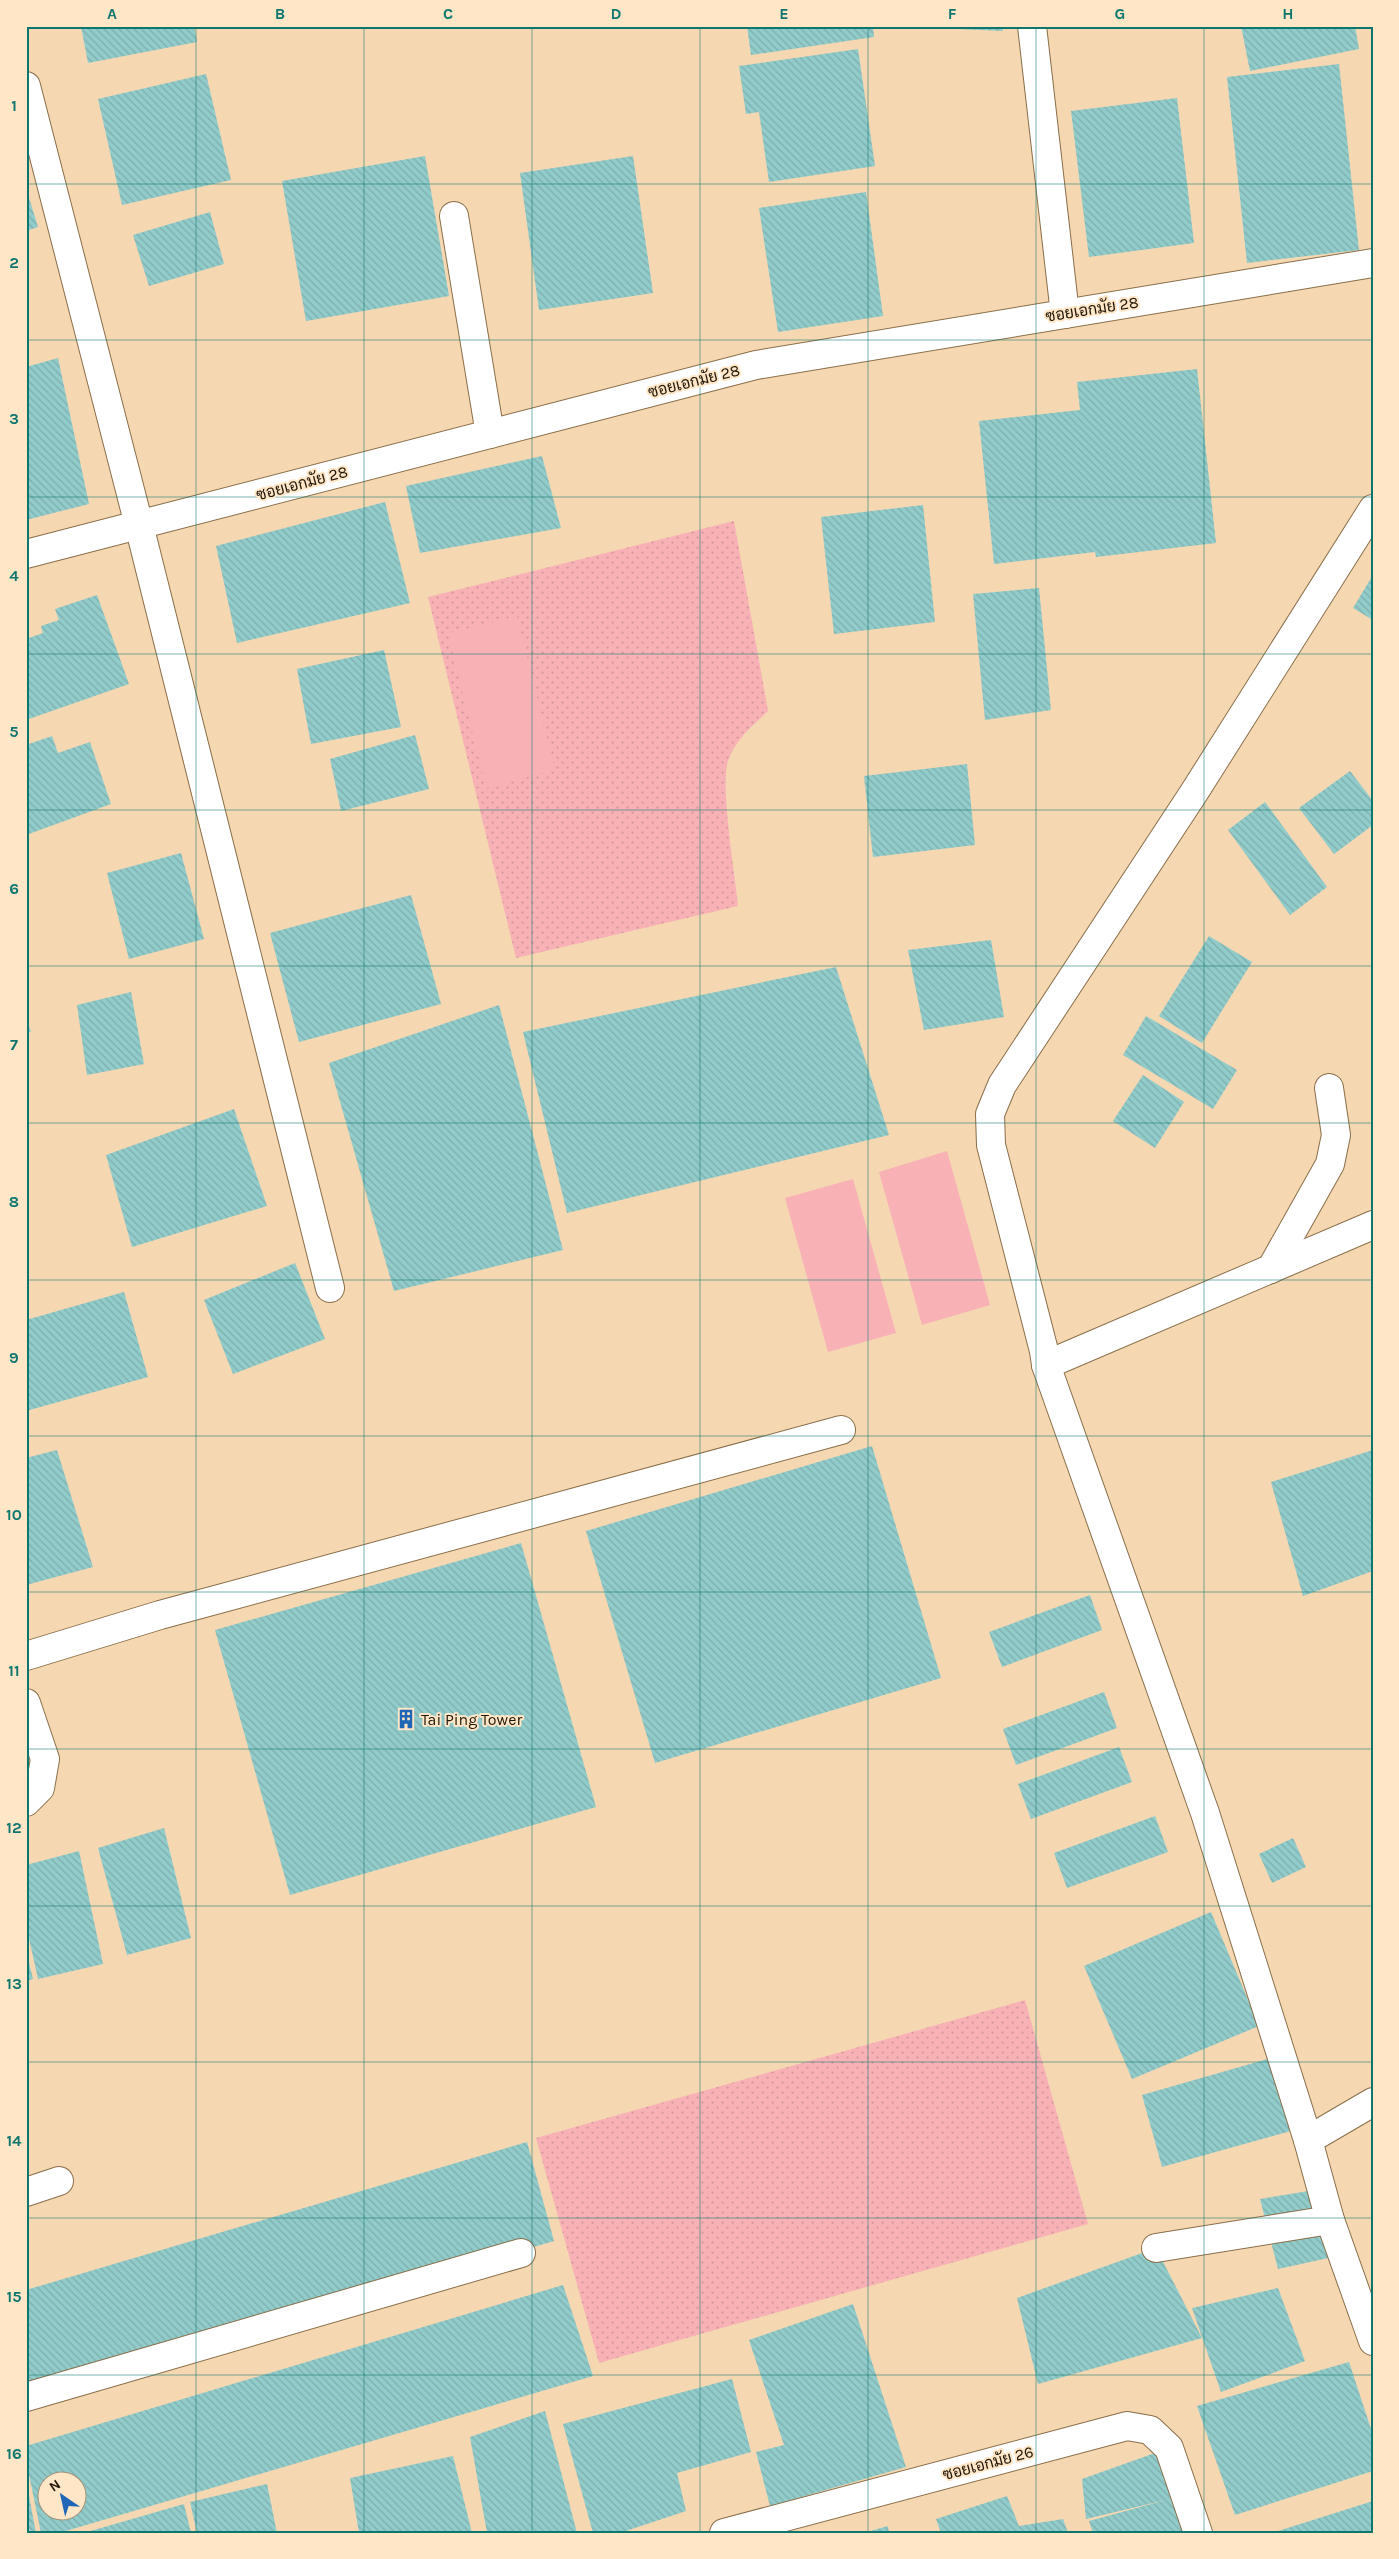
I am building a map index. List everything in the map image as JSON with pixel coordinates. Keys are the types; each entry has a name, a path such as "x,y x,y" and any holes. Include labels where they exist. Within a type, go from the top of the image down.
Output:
{"street":[{"path":"1032,26 1064,314"},
{"path":"26,86 139,525 330,1288"},
{"path":"454,216 490,434"},
{"name":"ซอยเอกมัย 28","path":"26,554 756,365 1373,263"},
{"path":"1373,509 1195,791 1002,1085 990,1114 991,1145 1046,1365 1205,1813 1308,2140 1330,2220 1373,2341"},
{"path":"1270,1269 1330,1164 1336,1135 1329,1088"},
{"path":"1046,1365 1373,1225"},
{"path":"26,1656 160,1615 841,1430"},
{"path":"26,1703 45,1759 40,1788 26,1802"},
{"path":"1308,2140 1373,2102"},
{"path":"26,2192 60,2182"},
{"path":"1156,2248 1330,2220"},
{"path":"26,2397 521,2253"},
{"name":"ซอยเอกมัย 26","path":"724,2533 1127,2426 1150,2430 1168,2448 1197,2528"}],"shaded area":[{"path":"734,521 768,711 745,733 735,746 728,761 726,773 727,810 738,906 516,958 428,597"},
{"path":"517,616 555,770 486,788 448,633"},
{"path":"947,1151 990,1305 922,1325 879,1172"},
{"path":"853,1179 896,1333 828,1352 785,1198"},
{"path":"1025,2000 1088,2224 599,2363 536,2138"}],"building":[{"path":"81,26 194,26 197,42 88,63"},
{"path":"747,26 873,26 874,37 751,55"},
{"path":"958,26 1002,26 1003,31 958,29"},
{"path":"1241,26 1355,26 1359,49 1250,71"},
{"path":"858,49 875,166 769,182 759,112 746,114 739,66"},
{"path":"1339,64 1359,250 1247,263 1227,77"},
{"path":"206,74 231,180 122,205 98,99"},
{"path":"1177,98 1194,243 1089,257 1071,111"},
{"path":"425,156 449,296 306,321 282,181"},
{"path":"633,156 653,293 539,310 520,173"},
{"path":"26,188 38,227 26,231"},
{"path":"866,192 883,316 778,332 759,208"},
{"path":"210,212 224,264 149,286 133,235"},
{"path":"58,358 89,504 26,520 26,367"},
{"path":"1197,369 1216,543 1096,557 1095,552 994,564 979,421 1080,410 1077,382"},
{"path":"542,456 561,528 420,553 406,486"},
{"path":"385,502 410,603 237,643 216,546"},
{"path":"923,505 935,622 834,634 821,517"},
{"path":"1373,575 1373,620 1353,608"},
{"path":"1039,588 1051,710 985,720 973,594"},
{"path":"97,595 129,684 26,720 26,639 43,633 41,626 59,620 55,609"},
{"path":"384,650 401,727 311,744 297,669"},
{"path":"415,735 429,789 341,811 330,759"},
{"path":"52,736 58,753 90,742 111,804 26,835 26,745"},
{"path":"967,764 975,845 873,857 864,776"},
{"path":"1350,771 1373,801 1373,825 1334,854 1299,808"},
{"path":"1265,802 1327,887 1290,915 1228,830"},
{"path":"181,853 204,939 129,959 107,873"},
{"path":"411,895 441,1004 299,1042 270,933"},
{"path":"1209,936 1252,962 1202,1043 1159,1016"},
{"path":"991,940 1004,1017 924,1030 908,950"},
{"path":"836,967 889,1135 567,1213 523,1032"},
{"path":"131,992 144,1064 87,1075 77,1005"},
{"path":"499,1005 563,1250 394,1291 329,1063"},
{"path":"1146,1016 1237,1070 1213,1109 1123,1055"},
{"path":"26,1018 31,1032 26,1033"},
{"path":"1143,1075 1184,1102 1155,1148 1113,1121"},
{"path":"234,1109 267,1206 132,1247 106,1155"},
{"path":"295,1263 325,1339 233,1374 204,1300"},
{"path":"124,1292 148,1377 26,1411 26,1320"},
{"path":"872,1446 941,1678 655,1763 586,1531"},
{"path":"57,1450 93,1567 26,1585 26,1458"},
{"path":"1373,1450 1373,1571 1303,1596 1271,1482"},
{"name":"Tai Ping Tower","path":"521,1543 596,1807 290,1895 215,1630"},
{"path":"1090,1595 1102,1630 1002,1667 989,1632"},
{"path":"1104,1692 1117,1728 1016,1765 1003,1729"},
{"path":"1119,1747 1132,1782 1031,1819 1018,1784"},
{"path":"1155,1816 1168,1852 1067,1888 1054,1853"},
{"path":"164,1828 191,1938 127,1955 98,1848"},
{"path":"1293,1838 1306,1867 1272,1883 1259,1854"},
{"path":"79,1851 103,1964 38,1979 26,1925 26,1865"},
{"path":"1211,1912 1259,2026 1132,2079 1084,1966"},
{"path":"26,1951 33,1979 26,1981"},
{"path":"1271,2058 1291,2131 1162,2167 1142,2095"},
{"path":"527,2142 554,2241 26,2397 26,2290"},
{"path":"1321,2189 1342,2255 1278,2269 1260,2199"},
{"path":"1156,2248 1202,2338 1038,2384 1017,2298"},
{"path":"563,2285 593,2376 59,2533 41,2533 39,2522 88,2522 88,2472 38,2472 38,2518 26,2460 26,2446"},
{"path":"1278,2288 1305,2361 1221,2392 1192,2308"},
{"path":"853,2304 906,2467 770,2506 756,2452 784,2445 749,2340"},
{"path":"1349,2362 1373,2435 1373,2471 1235,2515 1197,2406"},
{"path":"732,2379 751,2452 677,2473 686,2511 620,2533 593,2533 563,2424"},
{"path":"545,2411 577,2533 487,2533 470,2437"},
{"path":"1169,2448 1199,2533 1093,2533 1089,2521 1166,2500 1086,2519 1082,2479"},
{"path":"453,2456 472,2533 359,2533 350,2478"},
{"path":"267,2484 277,2533 197,2533 190,2502"},
{"path":"27,2485 36,2533 26,2533"},
{"path":"1007,2496 1019,2526 1063,2519 1068,2533 941,2533 936,2519"},
{"path":"1373,2501 1373,2533 1275,2533 1275,2532"},
{"path":"184,2504 191,2533 87,2533 87,2532"},
{"path":"888,2526 889,2533 867,2533 867,2532"}],"place":[{"name":"Tai Ping Tower","path":"406,1719"}]}
